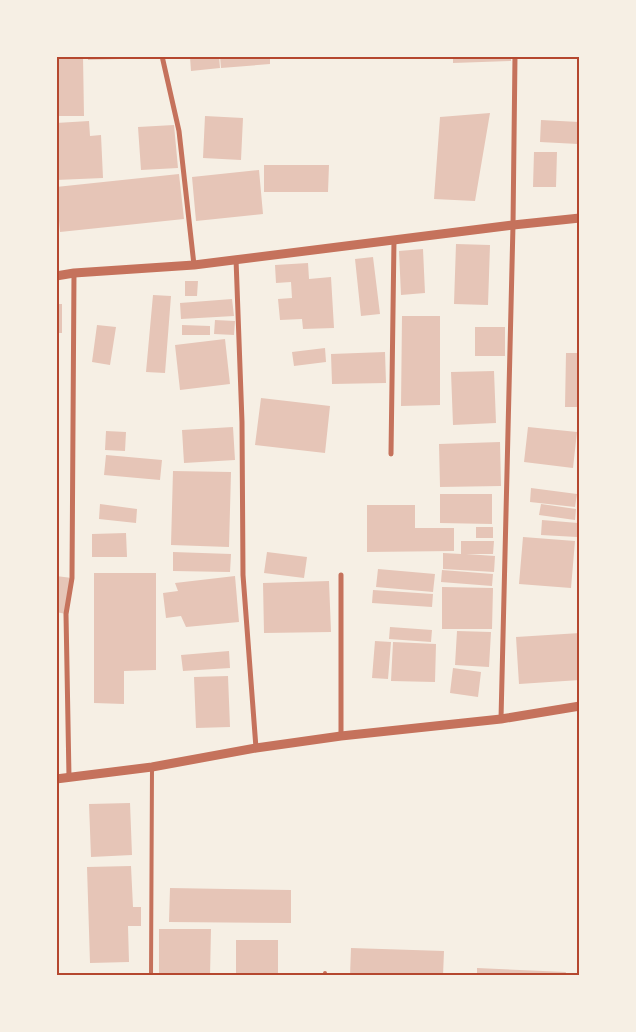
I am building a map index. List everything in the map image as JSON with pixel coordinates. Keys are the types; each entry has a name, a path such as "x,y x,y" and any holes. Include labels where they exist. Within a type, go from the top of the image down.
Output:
{"street":[{"path":"162,56 179,131 194,265"},
{"path":"501,719 513,224 515,56"},
{"path":"56,276 74,273 194,265 513,224 580,218"},
{"path":"391,454 394,239"},
{"path":"236,259 242,422 243,575 256,748"},
{"path":"69,777 66,614 72,578 74,273"},
{"path":"341,575 341,736"},
{"path":"56,779 152,767 256,748 341,736 501,719 580,706"}],"lane":[{"path":"151,976 152,767"}],"building":[{"path":"56,56 83,56 84,116 56,116"},
{"path":"88,56 151,56 151,58 88,60"},
{"path":"219,56 220,68 191,71 190,57"},
{"path":"220,56 270,56 270,64 221,68"},
{"path":"453,56 511,56 511,61 453,63"},
{"path":"490,113 475,201 434,199 440,117"},
{"path":"205,116 243,118 241,160 203,158"},
{"path":"541,120 579,122 578,144 540,142"},
{"path":"89,121 90,136 101,135 103,178 56,180 56,123"},
{"path":"174,125 178,168 141,170 138,127"},
{"path":"534,152 557,152 556,187 533,187"},
{"path":"264,165 329,165 328,192 264,192"},
{"path":"259,170 263,214 196,221 192,177"},
{"path":"179,174 184,219 60,232 56,187"},
{"path":"456,244 490,245 488,305 454,304"},
{"path":"423,249 425,293 401,295 399,251"},
{"path":"373,257 380,314 361,316 355,259"},
{"path":"308,263 309,279 331,277 334,328 303,329 302,319 280,320 278,299 292,298 291,282 276,283 275,265"},
{"path":"185,281 198,281 197,296 185,296"},
{"path":"153,295 171,296 165,373 146,372"},
{"path":"232,299 234,316 181,319 180,303"},
{"path":"56,304 62,304 62,333 56,333"},
{"path":"402,316 440,316 440,405 401,406"},
{"path":"215,320 235,321 234,335 214,334"},
{"path":"97,325 116,327 110,365 92,362"},
{"path":"182,325 210,326 210,335 182,335"},
{"path":"475,327 505,327 505,356 475,356"},
{"path":"225,339 230,384 180,390 175,345"},
{"path":"325,348 326,362 294,366 292,352"},
{"path":"385,352 386,383 332,384 331,354"},
{"path":"566,353 580,353 580,407 565,407"},
{"path":"494,371 496,423 453,425 451,372"},
{"path":"261,398 330,406 325,453 255,445"},
{"path":"233,427 235,460 184,463 182,430"},
{"path":"528,427 577,432 573,468 524,462"},
{"path":"106,431 126,432 125,451 105,450"},
{"path":"500,442 501,486 440,487 439,444"},
{"path":"106,455 162,460 160,480 104,475"},
{"path":"173,471 231,472 229,547 171,545"},
{"path":"531,488 577,494 575,507 530,502"},
{"path":"440,494 492,494 492,524 440,523"},
{"path":"100,504 137,509 136,523 99,519"},
{"path":"541,504 576,509 575,520 539,515"},
{"path":"367,505 415,505 415,528 454,528 454,551 367,552"},
{"path":"542,520 578,523 577,537 541,535"},
{"path":"476,527 493,527 493,538 476,538"},
{"path":"126,533 127,557 92,557 92,534"},
{"path":"523,537 575,541 571,588 519,584"},
{"path":"461,541 494,541 493,554 466,554 495,556 494,572 443,569 443,553 461,554"},
{"path":"173,552 231,554 230,572 173,571"},
{"path":"267,552 307,557 304,578 264,573"},
{"path":"378,569 435,574 433,592 376,587"},
{"path":"442,570 493,574 492,586 441,582"},
{"path":"94,573 156,573 156,670 124,671 124,704 94,703"},
{"path":"56,576 72,578 66,614 56,612"},
{"path":"235,576 239,622 186,627 181,616 166,618 163,593 178,591 175,583"},
{"path":"329,581 331,632 264,633 263,583"},
{"path":"442,587 493,588 492,629 442,629"},
{"path":"373,590 433,594 432,607 372,603"},
{"path":"390,627 432,630 431,642 389,639"},
{"path":"457,631 491,632 489,667 455,665"},
{"path":"580,633 580,680 519,684 516,637"},
{"path":"375,641 391,642 388,679 372,678"},
{"path":"393,642 436,644 435,682 391,681"},
{"path":"229,651 230,668 183,671 181,655"},
{"path":"453,668 481,672 478,697 450,693"},
{"path":"228,676 230,727 196,728 194,677"},
{"path":"130,803 132,855 91,857 89,804"},
{"path":"131,866 133,907 141,907 141,926 128,926 129,962 90,963 87,867"},
{"path":"170,888 291,890 291,923 169,922"},
{"path":"159,929 211,929 210,976 159,976"},
{"path":"236,940 278,940 278,976 236,976"},
{"path":"351,948 444,951 443,976 350,976"},
{"path":"477,968 566,972 565,976 477,976"}]}
